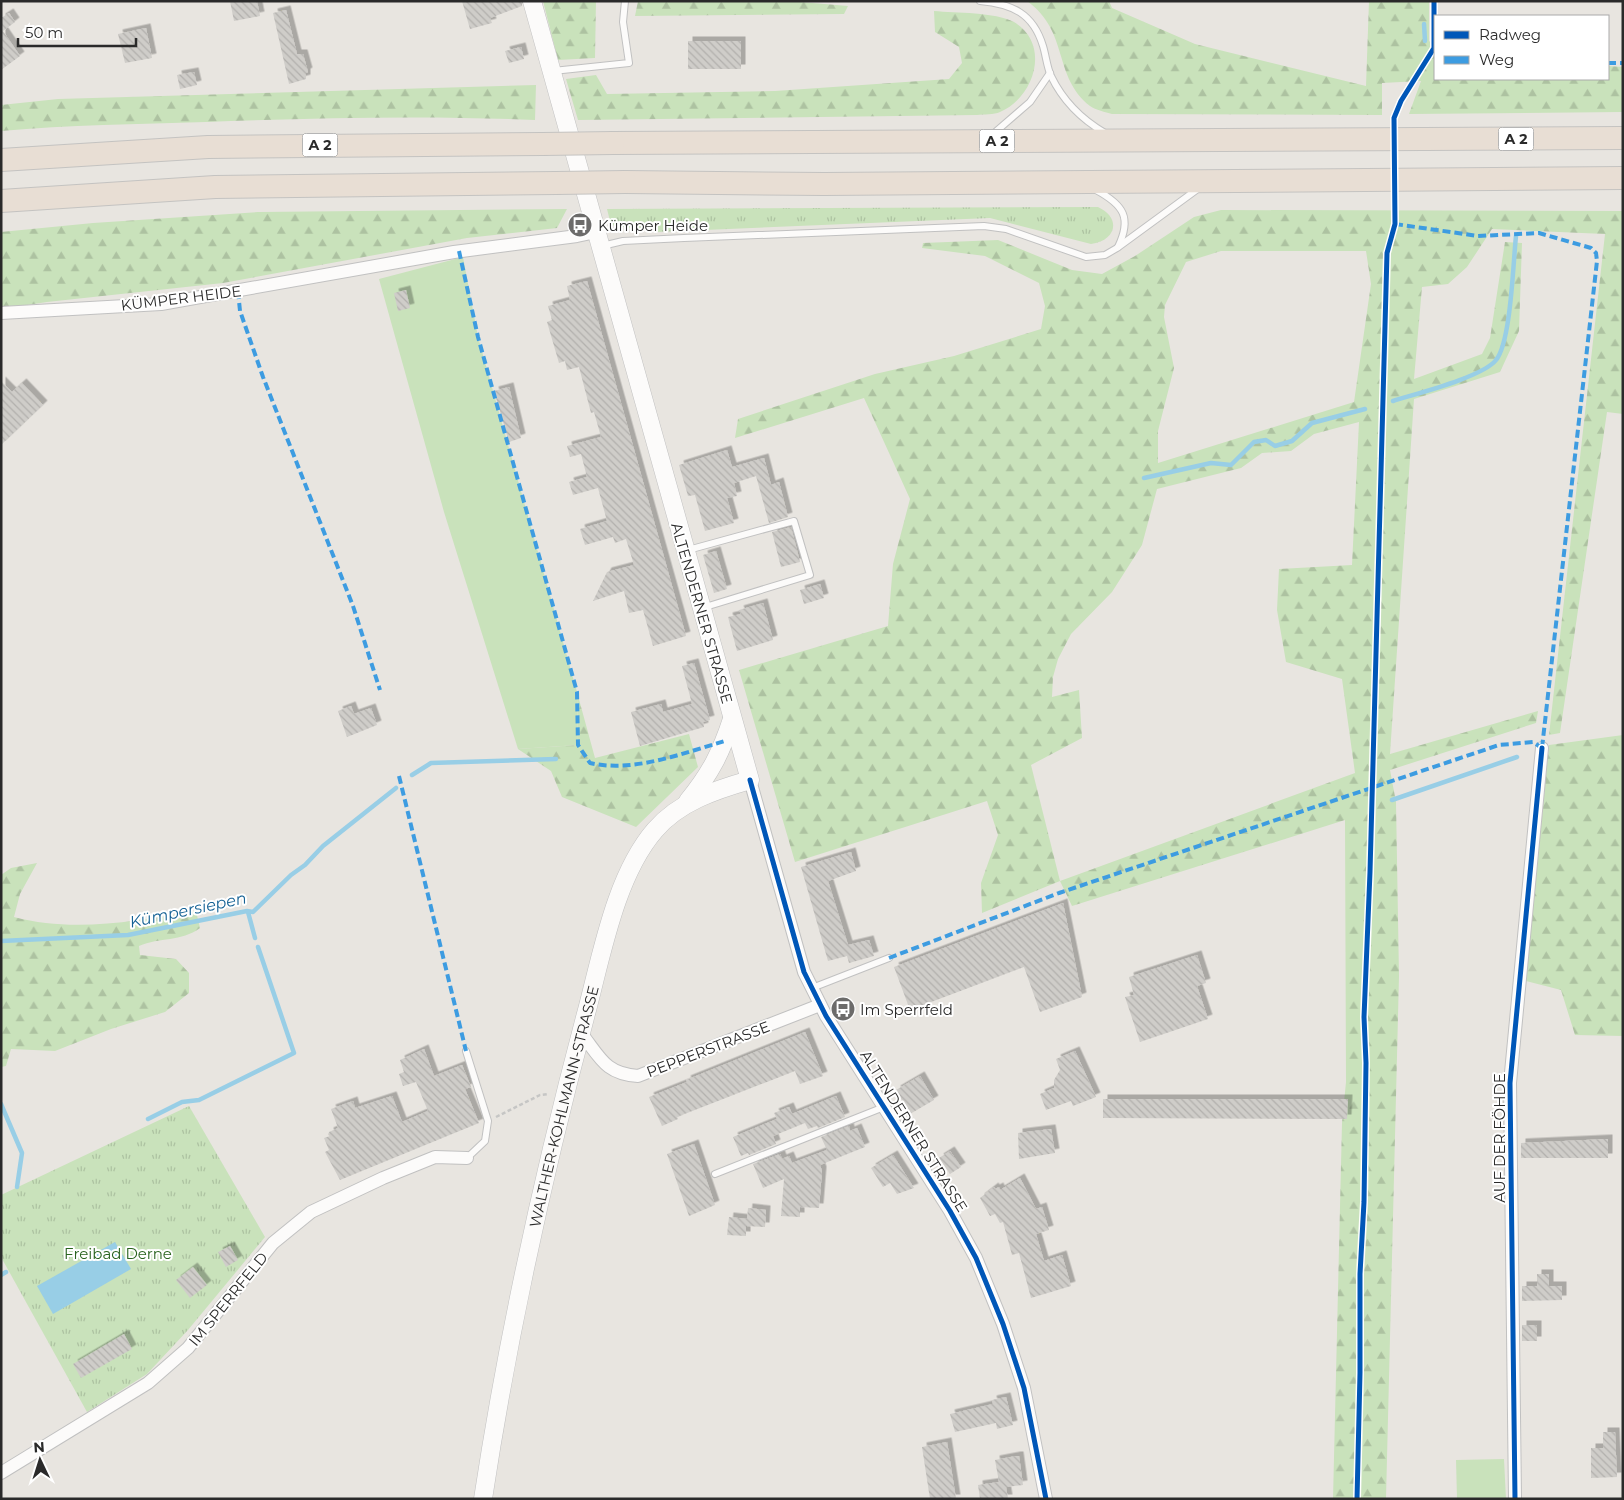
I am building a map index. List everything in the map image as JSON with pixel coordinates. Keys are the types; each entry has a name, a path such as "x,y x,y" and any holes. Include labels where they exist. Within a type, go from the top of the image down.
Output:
{"highway":[{"name":"A 2","path":"1,160 208,148 613,143 1623,138"},
{"path":"1,200 215,188 625,182 824,184 1623,178"}],"main road":[{"name":"ALTENDERNER STRASSE","path":"532,1 750,780"},
{"path":"686,804 709,776 719,757 732,719"},
{"name":"WALTHER-KOHLMANN-STRASSE","path":"483,1499 513,1322 566,1093 614,915 633,862 654,830 686,804 750,780"}],"street":[{"name":"KÜMPER HEIDE","path":"1,313 161,304 454,252 577,236 598,239"},
{"name":"AUF DER FÖHDE","path":"1515,1499 1510,1083 1542,748"},
{"name":"ALTENDERNER STRASSE","path":"750,780 799,958 820,1005 950,1211 976,1258 1003,1324 1024,1388 1046,1499"},
{"name":"PEPPERSTRASSE","path":"581,1033 610,1069 622,1075 638,1076 820,1005"},
{"name":"IM SPERRFELD","path":"1,1473 148,1383 162,1372 188,1348 274,1243 311,1212 382,1178 435,1157 467,1158"}],"lane":[{"path":"552,72 629,63 623,22 625,1"},
{"path":"980,1 996,2 1018,9 1036,26 1050,74 1062,96 1086,122 1117,140"},
{"path":"981,142 1002,128 1030,102 1050,74"},
{"path":"1080,181 1114,200 1122,210 1126,225 1118,248"},
{"path":"598,239 623,241 984,226 1006,229 1086,257 1104,255 1118,248 1208,182"},
{"path":"685,551 794,520 810,575 701,608"},
{"path":"812,988 888,958"},
{"path":"466,1051 488,1121 485,1141 467,1158"},
{"name":"ALTENDERNER STRASSE","path":"715,1174 884,1107"}],"path":[{"path":"488,1121 540,1095 566,1093"}],"green space":[{"path":"543,1 596,1 595,58 558,60"},
{"path":"638,1 789,1 848,6 844,14 635,16"},
{"path":"1027,1 1109,1 1112,8 1195,44 1366,86 1369,1 1429,1 1429,41 1434,45 1434,80 1609,80 1609,66 1623,67 1623,112 1409,114 1421,81 1382,83 1382,115 1112,114 1090,106 1078,94 1070,81 1050,26"},
{"path":"934,11 997,16 1014,22 1025,32 1032,43 1035,56 1034,70 1030,83 1012,105 998,113 977,115 578,120 566,79 596,75 607,94 775,91 949,79 962,63 959,47 935,32"},
{"path":"536,85 535,120 412,117 329,118 52,127 1,131 1,105 58,99"},
{"path":"1098,207 1111,217 1113,229 1106,238 1091,244 990,218 657,232 611,225 607,209"},
{"path":"567,209 557,228 467,238 223,283 47,302 1,309 1,232 93,223 258,212"},
{"path":"1221,210 1623,211 1623,414 1607,412 1560,733 1549,735 1605,234 1492,229 1467,267 1448,284 1422,287 1414,379 1482,354 1490,338 1505,242 1522,243 1519,331 1500,372 1414,399 1390,754 1538,711 1536,723 1390,770 1396,802 1399,976 1386,1499 1333,1499 1342,1123 1346,1082 1345,820 1072,906 1060,881 982,913 981,883 998,835 987,801 795,862 739,670 888,626 893,564 910,499 864,398 735,438 738,419 875,374 954,356 1041,329 1045,306 1039,283 985,256 922,248 923,243 998,240 1072,270 1102,274 1135,256 1194,217","holes":["1221,251 1366,251 1371,284 1354,402 1158,463 1158,431 1174,368 1164,317 1165,305 1186,262","1359,422 1352,565 1279,569 1277,610 1286,662 1342,679 1355,773 1060,881 1031,765 1082,738 1079,690 1052,697 1053,677 1058,659 1071,634 1112,592 1142,545 1157,489 1241,468 1262,453 1291,451 1314,434"]},
{"path":"463,257 478,337 577,692 578,745 518,749 444,512 379,279"},
{"path":"577,692 595,758 689,734 698,767 636,827 562,797 551,771 518,749 578,745"},
{"path":"1623,735 1623,1036 1575,1035 1561,990 1526,981 1549,745"},
{"path":"37,863 20,894 14,917 37,922 82,925 127,922 196,911 200,928 185,935 139,946 140,955 176,959 189,973 189,993 165,1012 111,1029 55,1051 11,1049 6,1066 1,1067 1,875 11,868"},
{"name":"Freibad Derne","path":"189,1106 265,1237 188,1330 147,1374 87,1412 1,1257 1,1195"},
{"path":"1504,1459 1506,1499 1457,1499 1456,1460"}],"water":[{"path":"115,1242 131,1269 53,1314 37,1286"}],"building":[{"path":"230,1 257,1 260,16 234,21"},
{"path":"462,1 522,1 522,6 490,18 492,23 470,29"},
{"path":"286,10 297,54 303,54 308,72 306,73 306,79 289,84 273,13"},
{"path":"9,13 15,22 3,31 20,56 1,70 1,18"},
{"path":"146,28 152,58 125,63 118,34"},
{"path":"688,41 741,41 741,69 688,69"},
{"path":"521,47 524,59 509,63 505,51"},
{"path":"194,72 197,85 180,89 177,75"},
{"path":"587,281 686,636 653,646 643,610 629,613 624,591 593,601 607,572 634,565 626,539 615,543 613,537 585,545 580,529 607,521 598,488 573,495 569,482 587,477 581,454 570,457 567,446 601,437 594,412 591,413 579,367 567,370 565,361 559,363 547,322 552,320 548,306 570,300 567,286"},
{"path":"406,290 410,308 398,311 394,293"},
{"path":"1,381 12,392 22,383 43,405 1,445"},
{"path":"509,387 521,438 509,442 494,391"},
{"path":"727,450 732,467 764,458 771,485 779,482 788,517 769,523 756,476 734,483 737,496 727,498 734,523 705,531 695,495 688,496 679,465"},
{"path":"791,527 800,562 781,567 772,532"},
{"path":"716,551 727,589 714,593 703,555"},
{"path":"820,584 824,598 804,604 800,590"},
{"path":"763,603 773,640 737,651 728,617 741,614 739,610"},
{"path":"694,663 710,720 703,722 704,727 640,746 631,712 661,704 663,712 692,704 682,666"},
{"path":"351,706 354,714 371,708 377,725 347,737 338,711"},
{"path":"851,852 856,871 828,881 848,945 869,940 874,956 849,963 847,956 828,961 801,867"},
{"path":"1063,903 1082,997 1040,1012 1024,967 910,1010 894,967"},
{"path":"1197,955 1206,983 1197,986 1208,1019 1140,1042 1125,997 1134,995 1129,977"},
{"path":"805,1032 823,1076 800,1084 795,1071 677,1117 678,1119 662,1126 649,1097"},
{"path":"424,1049 434,1076 462,1065 471,1087 465,1089 479,1123 340,1180 325,1152 329,1150 324,1138 330,1136 329,1132 338,1128 331,1109 353,1101 355,1108 392,1096 402,1122 428,1111 416,1082 403,1086 399,1074 404,1072 400,1060"},
{"path":"1075,1051 1096,1097 1073,1106 1071,1101 1046,1110 1040,1094 1054,1088 1054,1080 1060,1070 1056,1059"},
{"path":"920,1076 934,1100 910,1114 896,1090"},
{"path":"836,1096 845,1117 818,1128 817,1126 808,1129 805,1123 773,1136 776,1144 749,1155 748,1153 741,1156 733,1137 777,1119 774,1113 789,1107 792,1114"},
{"path":"1103,1099 1348,1099 1347,1119 1103,1118"},
{"path":"849,1126 850,1131 857,1128 865,1147 820,1165 822,1171 819,1208 800,1207 800,1217 781,1216 784,1179 763,1188 753,1164 780,1154 782,1159 789,1156 792,1163 827,1150 821,1137"},
{"path":"1051,1129 1055,1153 1019,1159 1018,1133"},
{"path":"1608,1139 1608,1158 1521,1158 1521,1143"},
{"path":"694,1144 715,1205 689,1216 667,1154"},
{"path":"950,1151 961,1167 950,1174 939,1158"},
{"path":"893,1155 914,1188 897,1194 890,1183 883,1187 871,1168"},
{"path":"1020,1178 1036,1209 1042,1207 1049,1230 1036,1234 1044,1261 1062,1255 1071,1286 1031,1298 1019,1253 1012,1255 1003,1222 1000,1223 995,1214 990,1216 980,1198 994,1187 995,1189 999,1187 1000,1190"},
{"path":"748,1208 766,1210 765,1227 746,1226 746,1236 727,1235 729,1217 747,1219"},
{"path":"230,1246 238,1260 226,1267 218,1252"},
{"path":"193,1267 207,1285 190,1298 176,1280"},
{"path":"1537,1274 1549,1274 1549,1286 1562,1286 1562,1300 1522,1301 1522,1286 1537,1286"},
{"path":"1522,1325 1537,1325 1537,1341 1522,1341"},
{"path":"124,1334 132,1349 81,1378 73,1364"},
{"path":"1006,1397 1013,1425 997,1429 996,1423 955,1432 950,1414 993,1404 992,1400"},
{"path":"1603,1432 1615,1432 1617,1477 1591,1478 1591,1448 1603,1448"},
{"path":"947,1442 956,1499 930,1499 922,1447"},
{"path":"1019,1456 1023,1485 1006,1487 1008,1499 980,1499 978,1485 999,1482 995,1460"}],"waterway":[{"path":"1424,24 1425,41"},
{"name":"Kümpersiepen","path":"1393,401 1463,379 1478,373 1496,360 1501,351 1508,320 1516,236"},
{"name":"Kümpersiepen","path":"1144,478 1211,463 1231,465 1254,442 1266,440 1275,446 1292,441 1312,423 1365,409"},
{"path":"1392,800 1517,757"},
{"name":"Kümpersiepen","path":"412,775 431,763 556,759"},
{"name":"Kümpersiepen","path":"1,941 128,935 247,911 253,912 323,846 396,788"},
{"path":"248,912 255,938"},
{"path":"148,1119 182,1102 199,1100 294,1053 258,947"},
{"path":"1,1104 22,1153 17,1187"},
{"path":"1,1275 6,1272"}],"marked path":[{"path":"1609,63 1623,63"},
{"path":"1395,224 1478,236 1539,233 1591,248 1596,253 1597,261 1542,748"},
{"path":"459,251 478,337 577,692 578,745 590,763 624,765 641,764 675,756 725,741"},
{"path":"238,291 240,311 263,377 353,606 380,690"},
{"path":"889,958 1059,893 1499,745 1533,742 1542,748"},
{"path":"399,776 466,1051"}],"cycle path":[{"path":"1357,1499 1360,1274 1364,1202 1366,1063 1364,1017 1370,872 1387,253 1395,224 1394,118 1401,101 1434,48 1434,1"},
{"path":"1515,1499 1510,1083 1542,748"},
{"path":"750,780 804,972 826,1016 950,1211 976,1258 1003,1324 1024,1388 1046,1499"}],"place":[{"name":"Kümper Heide","path":"580,225"},
{"name":"Im Sperrfeld","path":"843,1009"}]}
